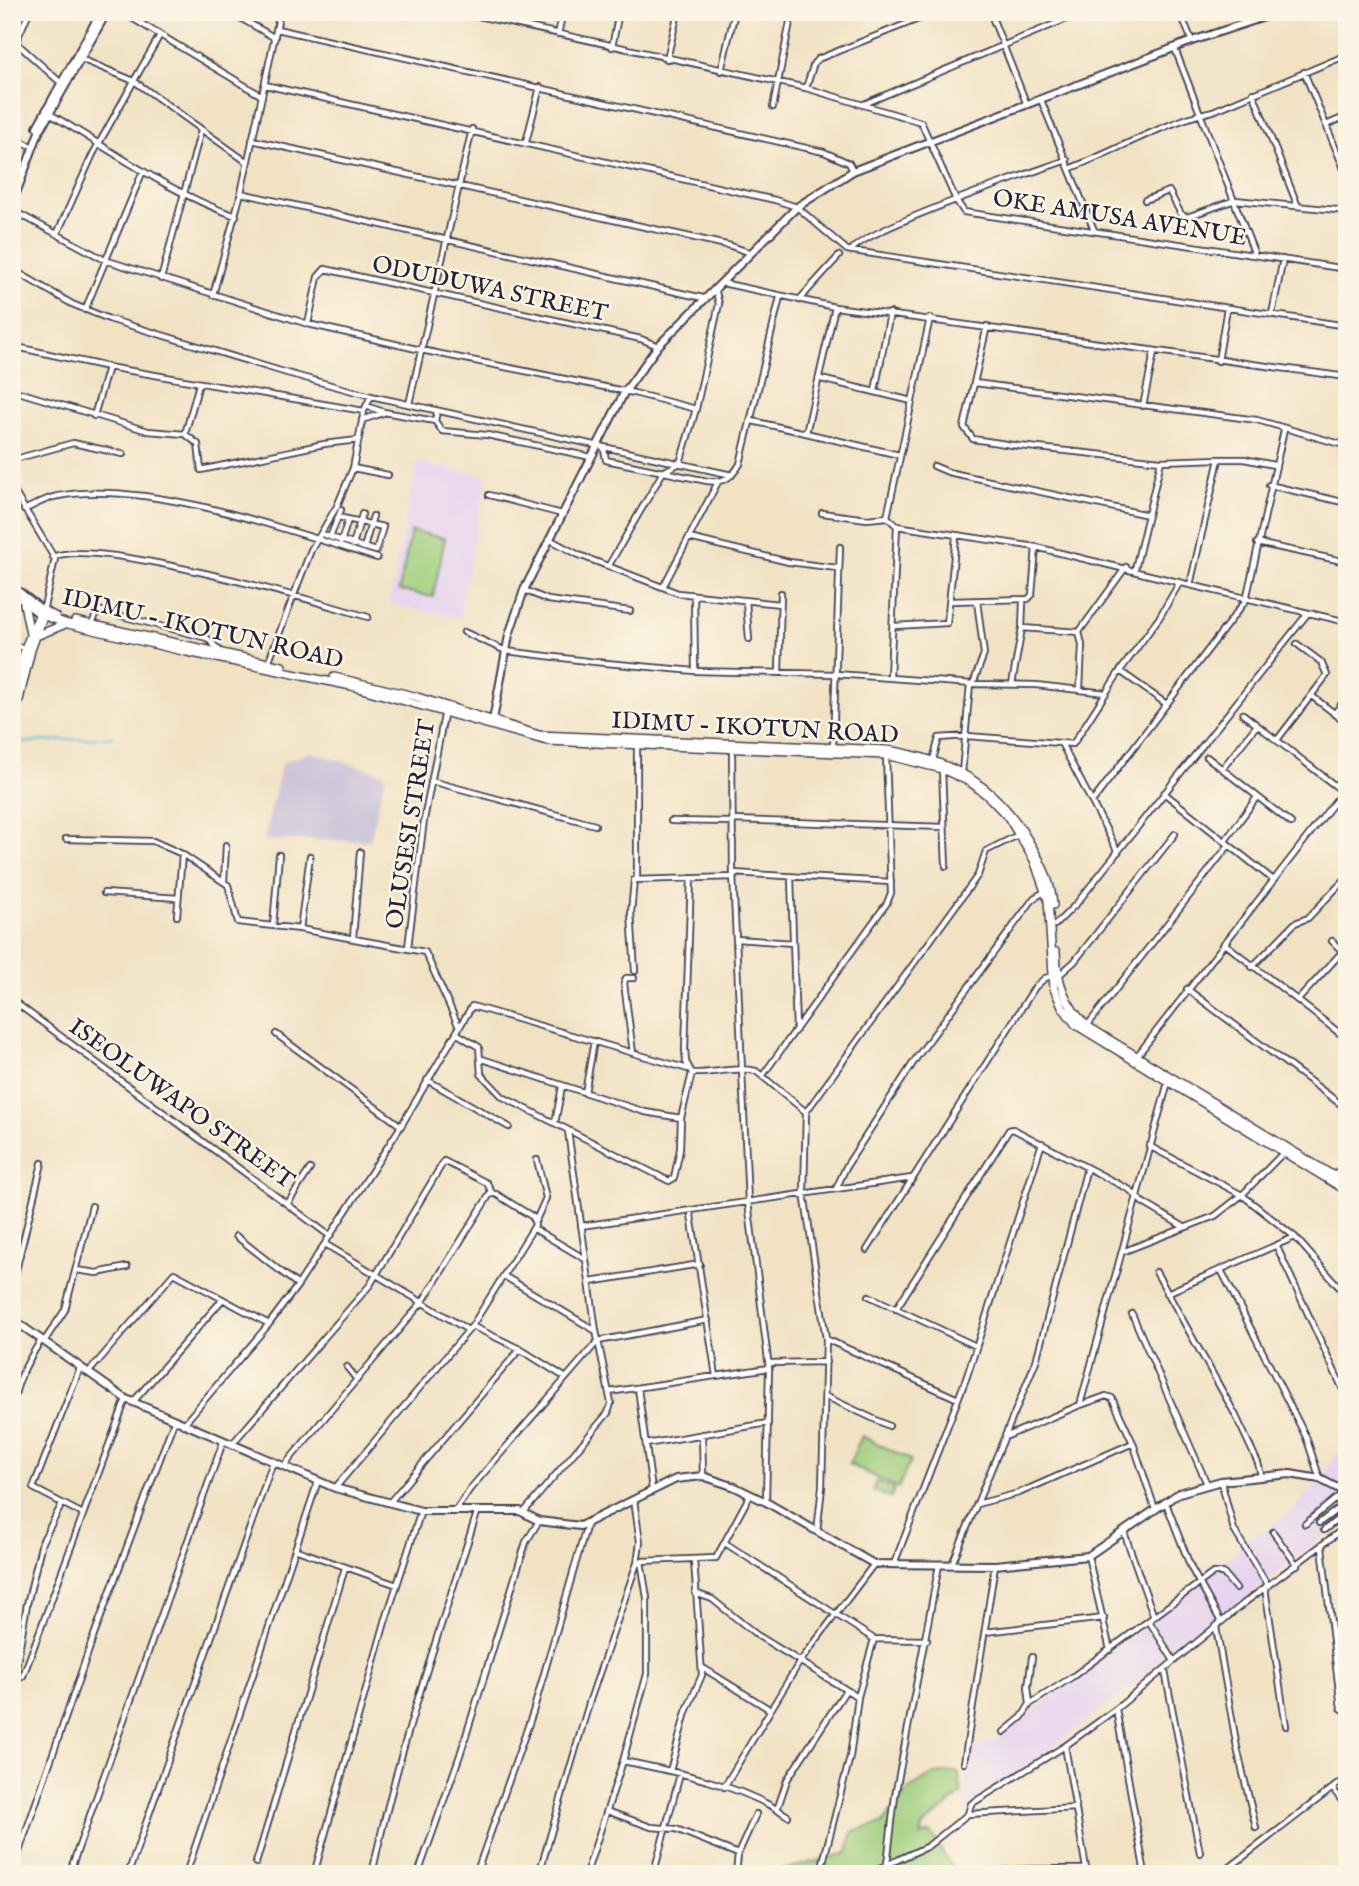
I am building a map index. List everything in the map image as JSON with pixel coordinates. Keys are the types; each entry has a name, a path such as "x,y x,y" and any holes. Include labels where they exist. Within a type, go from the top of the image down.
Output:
{"main road":[{"path":"24,604 33,636"},
{"path":"12,729 33,636 43,612 54,621 281,668 446,709 536,740 886,755 942,769 982,791 1004,813 1023,838 1046,890 1059,1002 1076,1026 1287,1149 1347,1191"},
{"name":"IDIMU - IKOTUN ROAD","path":"43,612 281,668"},
{"path":"12,705 25,648 33,636 68,624"},
{"name":"IDIMU - IKOTUN ROAD","path":"446,709 552,737 732,747 888,750 933,760 962,773 999,800 1050,885 1055,925 1054,977 1069,1006 1087,1026 1287,1149 1335,1174 1347,1184"}],"street":[{"path":"29,12 13,40 61,83"},
{"path":"12,204 29,145 101,12"},
{"path":"12,190 49,114 107,12"},
{"path":"122,12 262,96"},
{"path":"230,12 275,38"},
{"path":"213,295 236,216 280,12"},
{"path":"460,12 806,88 921,122 932,142"},
{"path":"558,34 563,12"},
{"path":"612,47 619,12"},
{"path":"667,59 678,12"},
{"path":"721,71 735,12"},
{"path":"773,107 792,12"},
{"path":"806,88 814,63 818,59 936,12"},
{"path":"990,12 1027,105"},
{"path":"863,105 1083,12"},
{"path":"1180,12 1192,41"},
{"path":"493,720 506,651 524,590 624,393 658,346 703,298 797,207 853,171 1192,41 1279,12"},
{"path":"277,29 824,152 849,163 853,171"},
{"path":"57,234 100,144 160,35"},
{"path":"1175,49 1202,112 1255,255"},
{"path":"1070,168 1347,55"},
{"path":"81,59 134,80 247,162"},
{"path":"1304,72 1347,176"},
{"path":"265,85 472,129 797,207 832,239 851,251 1347,326"},
{"path":"526,142 540,87"},
{"path":"1253,93 1297,204"},
{"path":"1041,100 1094,230"},
{"path":"49,114 185,194 236,216"},
{"path":"1326,125 1347,116"},
{"path":"409,404 472,129"},
{"path":"161,279 201,130"},
{"path":"12,136 29,145"},
{"path":"252,141 751,253"},
{"name":"OKE AMUSA AVENUE","path":"932,142 956,200 964,212 1347,269"},
{"path":"851,251 871,237 956,200 1067,160"},
{"path":"85,310 143,171"},
{"path":"1145,200 1169,191 1181,214 1187,217 1235,200 1347,211"},
{"path":"241,193 703,298"},
{"path":"12,210 105,260 308,324 421,351 624,393 635,393 696,409"},
{"path":"799,300 839,256"},
{"path":"1272,314 1283,258"},
{"name":"ODUDUWA STREET","path":"308,324 318,277 325,269 641,339 658,346"},
{"path":"12,270 85,310 287,373 437,411 734,473"},
{"path":"718,285 835,307 930,318 1154,353 1347,377"},
{"path":"610,565 663,472 680,463 696,409 719,304 718,285"},
{"path":"663,587 718,482 734,473 751,421 780,297"},
{"path":"806,433 821,379 835,307"},
{"path":"1218,361 1227,308"},
{"path":"874,391 890,313"},
{"path":"887,517 930,318"},
{"path":"987,327 964,427 973,439 1161,461 1244,459 1274,465"},
{"path":"12,346 199,384 365,408 435,422 442,431 487,435 591,457"},
{"path":"1143,406 1154,353"},
{"path":"94,416 108,367"},
{"path":"821,379 912,401"},
{"path":"975,383 1256,420 1347,446"},
{"path":"185,434 199,384"},
{"path":"12,390 148,431 185,434 198,444 201,470 324,444 358,440"},
{"path":"268,663 317,539 322,534 353,468 365,408 371,396"},
{"path":"435,422 437,411"},
{"path":"362,420 383,412"},
{"path":"751,421 900,455"},
{"path":"1092,802 1246,600 1269,485 1284,430"},
{"path":"12,460 73,443 123,454"},
{"path":"604,448 605,459 718,482"},
{"path":"1190,585 1219,459"},
{"path":"1135,569 1161,461"},
{"path":"701,480 705,467"},
{"path":"934,467 1148,515"},
{"path":"353,468 388,475"},
{"path":"1269,485 1347,503"},
{"path":"12,488 55,562 43,612"},
{"path":"24,510 51,497 74,493 128,495 184,504 283,527 377,558"},
{"path":"489,495 562,514"},
{"path":"330,537 341,510"},
{"path":"822,513 867,519 887,517 897,526 956,537 1037,547 1135,569 1246,600 1347,622"},
{"path":"353,545 362,514"},
{"path":"364,548 373,516"},
{"path":"322,534 376,551 383,527 338,517"},
{"path":"341,542 348,520"},
{"path":"890,677 897,526"},
{"path":"894,626 945,625 949,620 956,537"},
{"path":"689,538 789,562 837,568"},
{"path":"548,539 579,555 694,596 780,604"},
{"path":"1257,543 1347,562"},
{"path":"833,747 837,568 840,547"},
{"path":"950,601 1023,602 1031,595 1037,547"},
{"path":"53,558 69,551 103,554 295,594 368,617"},
{"path":"1080,689 1082,645 1079,632 1126,567"},
{"path":"933,760 937,738 967,736 1070,745 1076,741 1119,671 1159,618 1180,582"},
{"path":"12,586 43,612"},
{"path":"524,590 548,600 630,611"},
{"path":"12,592 24,604 43,612"},
{"path":"779,673 781,593"},
{"path":"694,596 695,671"},
{"path":"746,601 749,639"},
{"path":"962,773 972,684 984,654 977,601"},
{"path":"1012,684 1022,628 1023,602"},
{"path":"92,624 95,612 111,613 207,638 215,642 222,654"},
{"path":"1055,925 1066,916 1118,852 1308,613"},
{"path":"1022,628 1079,632"},
{"path":"464,632 506,651 695,671 836,674 972,684 1012,684 1106,693"},
{"path":"1277,740 1326,678 1326,670 1321,662 1297,644"},
{"path":"12,645 25,648"},
{"path":"1119,671 1166,703"},
{"path":"1313,696 1347,723"},
{"path":"1334,714 1347,698"},
{"name":"OLUSESI STREET","path":"408,947 431,781 446,709"},
{"path":"1243,713 1342,792"},
{"path":"1222,769 1256,725"},
{"path":"1062,744 1118,852"},
{"path":"637,880 638,746"},
{"path":"732,747 733,875 748,1202 769,1366 766,1502"},
{"path":"764,1075 887,903 891,882 886,755"},
{"path":"1207,757 1291,823"},
{"path":"942,769 946,866"},
{"path":"431,781 595,825"},
{"path":"1137,1056 1272,878 1347,786"},
{"path":"1164,793 1272,878"},
{"path":"1087,1026 1227,843 1257,797"},
{"path":"671,821 944,827"},
{"path":"867,1250 1035,988 1045,978 1054,977 1074,962 1175,834"},
{"path":"817,1532 826,1339 804,1193 806,1111 978,876 986,851 1023,838"},
{"path":"66,839 153,841 182,854 231,889 237,922 300,929 408,947 429,956 457,1030 479,1047 483,1077 503,1097 672,1181 679,1164 681,1118 691,1071 685,1049 691,947 691,878"},
{"path":"224,882 226,845"},
{"path":"353,938 360,852"},
{"path":"177,916 182,854"},
{"path":"273,926 279,855"},
{"path":"300,929 310,856"},
{"path":"633,1053 624,983 626,978 634,974 631,913 633,883 637,880 733,875 891,882"},
{"path":"791,877 796,1030"},
{"path":"1252,967 1295,923 1308,918 1345,884 1347,877"},
{"path":"836,1189 847,1165 917,1057 1034,898 1046,890"},
{"path":"104,893 178,898"},
{"path":"737,939 793,943"},
{"path":"1332,941 1347,956"},
{"path":"1224,943 1347,1039"},
{"path":"1298,1000 1342,952"},
{"path":"1186,989 1347,1109"},
{"name":"ISEOLUWAPO STREET","path":"12,1000 330,1236"},
{"path":"183,1425 269,1324 298,1285 401,1126 470,1009 479,1006 691,1071 756,1070 806,1111"},
{"path":"276,1034 401,1126"},
{"path":"585,1093 594,1041"},
{"path":"482,1059 645,1112 681,1118"},
{"path":"427,1080 509,1127"},
{"path":"1080,1405 1135,1194 1168,1082"},
{"path":"555,1123 562,1087"},
{"path":"896,1309 1009,1130 1017,1130 1135,1194 1142,1202 1184,1227"},
{"path":"524,1511 608,1413 611,1403 596,1331 568,1131"},
{"path":"893,1566 958,1399 1042,1143"},
{"path":"1149,1146 1242,1195 1295,1237 1347,1296"},
{"path":"1121,1252 1215,1216 1242,1195 1287,1149"},
{"path":"335,1488 470,1328 504,1276 533,1228 546,1199 537,1160"},
{"path":"232,1445 377,1273 444,1161 487,1182 492,1193 536,1220"},
{"path":"12,1287 42,1163"},
{"path":"1335,1174 1347,1163"},
{"path":"288,1203 310,1168"},
{"path":"952,1565 1036,1361 1087,1168"},
{"path":"581,1227 912,1178"},
{"path":"284,1467 423,1301 492,1193"},
{"path":"12,1410 15,1388 25,1365 61,1319 92,1206"},
{"path":"691,1215 716,1376"},
{"path":"533,1228 586,1259"},
{"path":"236,1236 298,1285"},
{"path":"1167,1293 1295,1237"},
{"path":"325,1244 470,1328 520,1349 570,1378"},
{"path":"1276,1247 1347,1398"},
{"path":"590,1282 700,1264"},
{"path":"76,1270 94,1273 127,1267"},
{"path":"1221,1270 1306,1437 1320,1479"},
{"path":"1156,1272 1235,1414 1261,1475"},
{"path":"87,1374 174,1273 269,1324"},
{"path":"504,1276 596,1331"},
{"path":"869,1296 976,1346"},
{"path":"15,1681 23,1676 81,1513 130,1401 222,1300"},
{"path":"1132,1314 1208,1483"},
{"path":"12,1319 87,1374 130,1401 318,1482 421,1511 524,1511 539,1521 571,1526 587,1524 680,1478 703,1476 766,1502 874,1564 995,1565 1088,1556 1179,1493 1208,1483 1261,1475 1290,1474 1320,1479 1346,1493 1305,1524"},
{"path":"455,1512 470,1489 570,1378 598,1340 708,1320"},
{"path":"826,1339 958,1399"},
{"path":"389,1504 520,1349"},
{"path":"609,1392 769,1366 826,1362"},
{"path":"347,1367 357,1380"},
{"path":"80,1368 33,1488 81,1513"},
{"path":"638,1388 652,1490"},
{"path":"825,1396 889,1426"},
{"path":"1004,1437 1080,1405 1106,1396 1112,1398 1133,1443 1155,1508"},
{"path":"12,1872 93,1638 174,1421"},
{"path":"646,1444 768,1423"},
{"path":"702,1434 703,1476"},
{"path":"69,1874 223,1441"},
{"path":"976,1504 1019,1493 1133,1443"},
{"path":"128,1874 273,1462"},
{"path":"1338,1487 1347,1479"},
{"path":"1221,1481 1234,1530 1267,1587 1286,1726"},
{"path":"186,1874 318,1482"},
{"path":"639,1562 716,1558 750,1495"},
{"path":"586,1874 623,1761 648,1667 647,1598 639,1562 640,1542 634,1500"},
{"path":"1319,1523 1347,1502"},
{"path":"1166,1503 1198,1581 1222,1622"},
{"path":"12,1692 27,1604 42,1542 62,1504"},
{"path":"314,1874 421,1511"},
{"path":"1324,1530 1347,1512"},
{"path":"372,1874 381,1825 431,1654 477,1513"},
{"path":"418,1874 456,1768 526,1542 539,1521"},
{"path":"476,1874 533,1712 587,1524"},
{"path":"867,1874 928,1846 968,1814 971,1804 1065,1746 1116,1709 1222,1622 1347,1526"},
{"path":"1124,1532 1154,1617"},
{"path":"1273,1532 1297,1565"},
{"path":"725,1543 874,1639 927,1640"},
{"path":"1322,1547 1341,1709 1347,1712"},
{"path":"297,1550 397,1585"},
{"path":"1088,1556 1110,1650"},
{"path":"670,1771 702,1668 694,1560"},
{"path":"539,1874 590,1700 639,1562"},
{"path":"724,1787 799,1663 874,1564"},
{"path":"887,1865 895,1796 927,1640 939,1565"},
{"path":"964,1763 995,1565"},
{"path":"256,1863 280,1793 345,1568"},
{"path":"1004,1732 1022,1717 1030,1704 1110,1650 1198,1581 1218,1571 1236,1589"},
{"path":"695,1593 712,1599 799,1663 858,1697"},
{"path":"985,1632 1104,1618"},
{"path":"1149,1621 1174,1661"},
{"path":"1216,1628 1237,1748 1255,1828"},
{"path":"820,1874 850,1757 858,1697 874,1639"},
{"path":"1030,1704 1028,1687 1032,1657"},
{"path":"702,1668 769,1709"},
{"path":"1165,1671 1200,1853"},
{"path":"777,1810 787,1780 844,1688"},
{"path":"1116,1709 1145,1874"},
{"path":"951,1874 1087,1871 1065,1746"},
{"path":"623,1761 724,1787 789,1816"},
{"path":"654,1872 680,1774"},
{"path":"1230,1868 1347,1777"},
{"path":"1333,1789 1347,1808"},
{"path":"968,1814 1076,1808"},
{"path":"607,1811 643,1825 666,1827 738,1854"},
{"path":"736,1874 738,1854 756,1814"}],"shaded area":[{"path":"417,462 487,476 459,618 389,604"},
{"path":"311,752 386,774 370,840 264,840 282,763"},
{"path":"1347,1443 1347,1518 966,1815 967,1761 970,1754 1006,1733 1238,1551 1244,1540 1264,1532 1293,1510"}],"green space":[{"path":"411,531 445,538 433,597 399,590"},
{"path":"862,1436 911,1460 898,1488 849,1464"},
{"path":"876,1481 894,1488 891,1498 873,1491"},
{"path":"958,1772 962,1793 922,1827 921,1836 931,1833 952,1868 924,1874 767,1874 848,1853 853,1831 883,1823 908,1790 934,1774"}],"waterway":[{"path":"17,743 113,737"}]}
